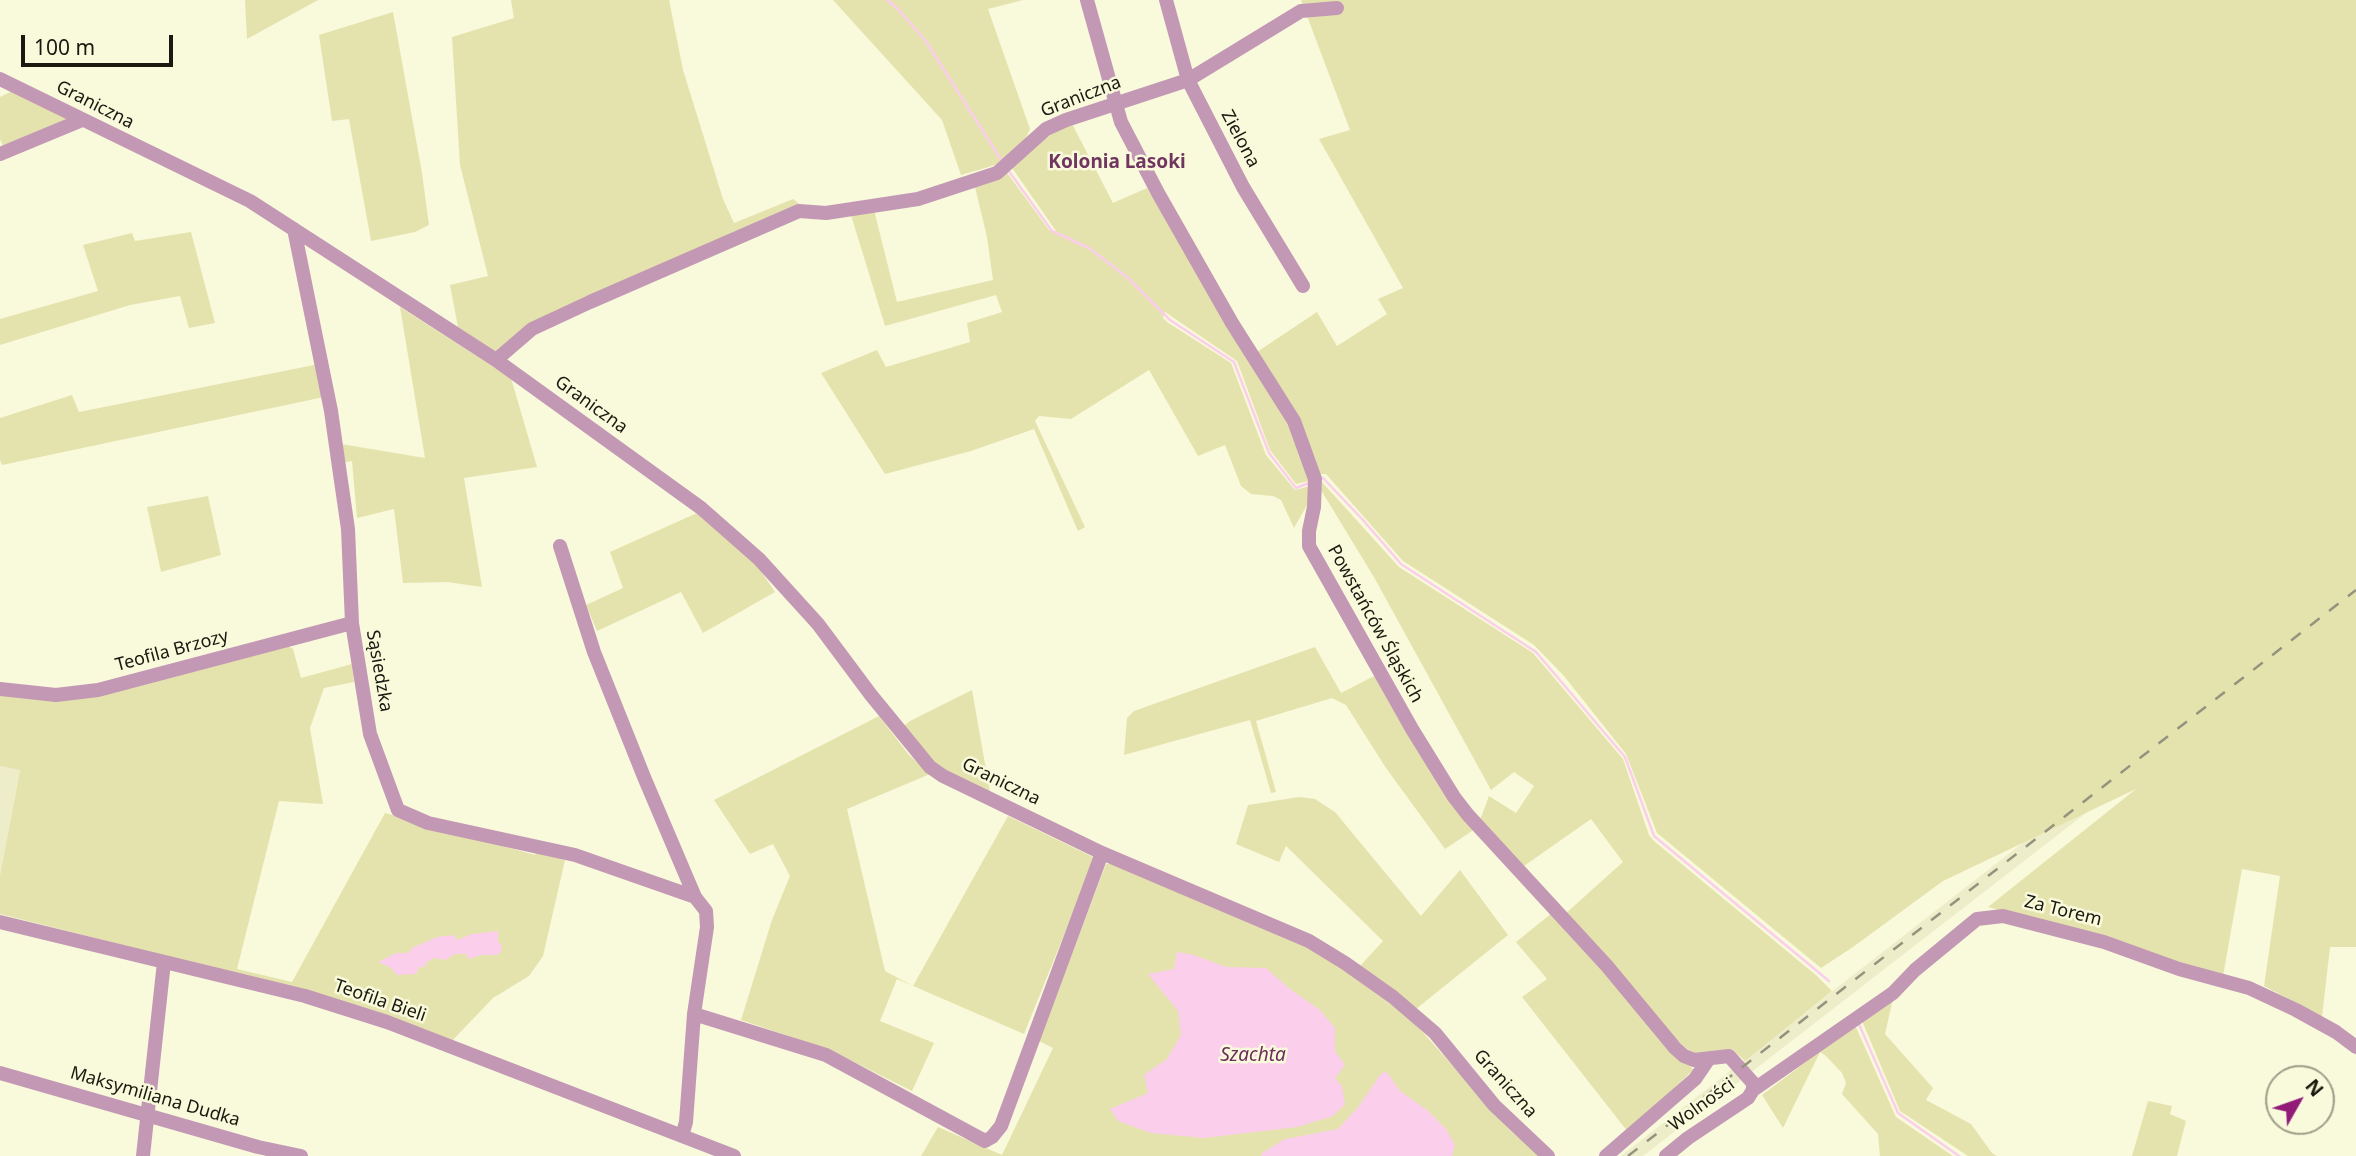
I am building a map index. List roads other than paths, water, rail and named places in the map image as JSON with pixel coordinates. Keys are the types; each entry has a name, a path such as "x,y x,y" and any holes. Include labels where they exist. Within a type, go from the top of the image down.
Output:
{"street":[{"name":"Powstańców Śląskich","path":"1087,0 1121,122 1158,193 1233,323 1294,421 1315,479 1309,546 1454,797 1608,967 1675,1048 1694,1060 1729,1056 1753,1086"},
{"name":"Zielona","path":"1166,0 1188,80 1243,187 1303,286"},
{"name":"Graniczna","path":"496,360 533,329 799,211 826,213 918,199 998,173 1046,128 1188,80 1301,11 1337,8"},
{"name":"Graniczna","path":"0,79 240,196 496,360 701,508 759,559 818,624 870,695 930,767 943,776 1102,853 1308,941 1345,963 1393,997 1435,1033 1494,1105 1548,1156"},
{"path":"0,154 82,120"},
{"name":"Sąsiedzka","path":"294,229 331,411 346,515 352,624 370,734 398,810 428,824 575,855 695,897"},
{"path":"560,546 594,652 695,897 706,911 707,927 694,1014 682,1136"},
{"name":"Teofila Brzozy","path":"0,689 56,695 98,691 352,624"},
{"path":"694,1014 826,1055 985,1141 992,1138 1001,1126 1102,853"},
{"name":"Za Torem","path":"1753,1086 1893,993 1914,970 1977,919 2003,916 2104,942 2179,969 2249,988 2326,1026 2356,1047"},
{"name":"Teofila Bieli","path":"0,922 305,996 387,1022 682,1136 718,1153 734,1156"},
{"path":"143,1156 164,961"},
{"path":"1605,1156 1695,1079 1708,1060"},
{"name":"Maksymiliana Dudka","path":"0,1073 258,1147 301,1156"},
{"name":"Wolności","path":"1666,1156 1748,1098 1753,1086"}],"water":[{"path":"498,931 498,941 502,946 497,955 468,959 466,954 455,954 445,960 434,958 427,962 424,968 420,966 416,974 397,975 391,968 378,962 396,953 408,953 412,948 437,937 454,935 457,940 472,934"},
{"name":"Szachta","path":"1177,952 1194,955 1226,967 1266,968 1320,1010 1335,1028 1335,1051 1345,1065 1335,1078 1342,1086 1345,1104 1333,1116 1297,1127 1204,1138 1151,1133 1118,1121 1110,1109 1148,1093 1144,1075 1167,1059 1181,1035 1178,1011 1148,974 1174,969"},
{"path":"1386,1071 1400,1091 1427,1110 1446,1129 1455,1145 1452,1156 1261,1156 1285,1139 1338,1129"}],"waterway":[{"path":"887,0 925,40 1002,161"},
{"path":"1008,170 1052,231 1089,248 1128,278 1170,320 1234,362 1269,453 1296,488 1309,483"},
{"path":"1321,479 1323,478 1363,520 1401,564 1536,652 1625,757 1654,836 1829,981"},
{"path":"1858,1022 1898,1113 1959,1156"}],"railway":[{"path":"1628,1156 2356,590"}],"district":[{"name":"Kolonia Lasoki","path":"1117,163"}]}
